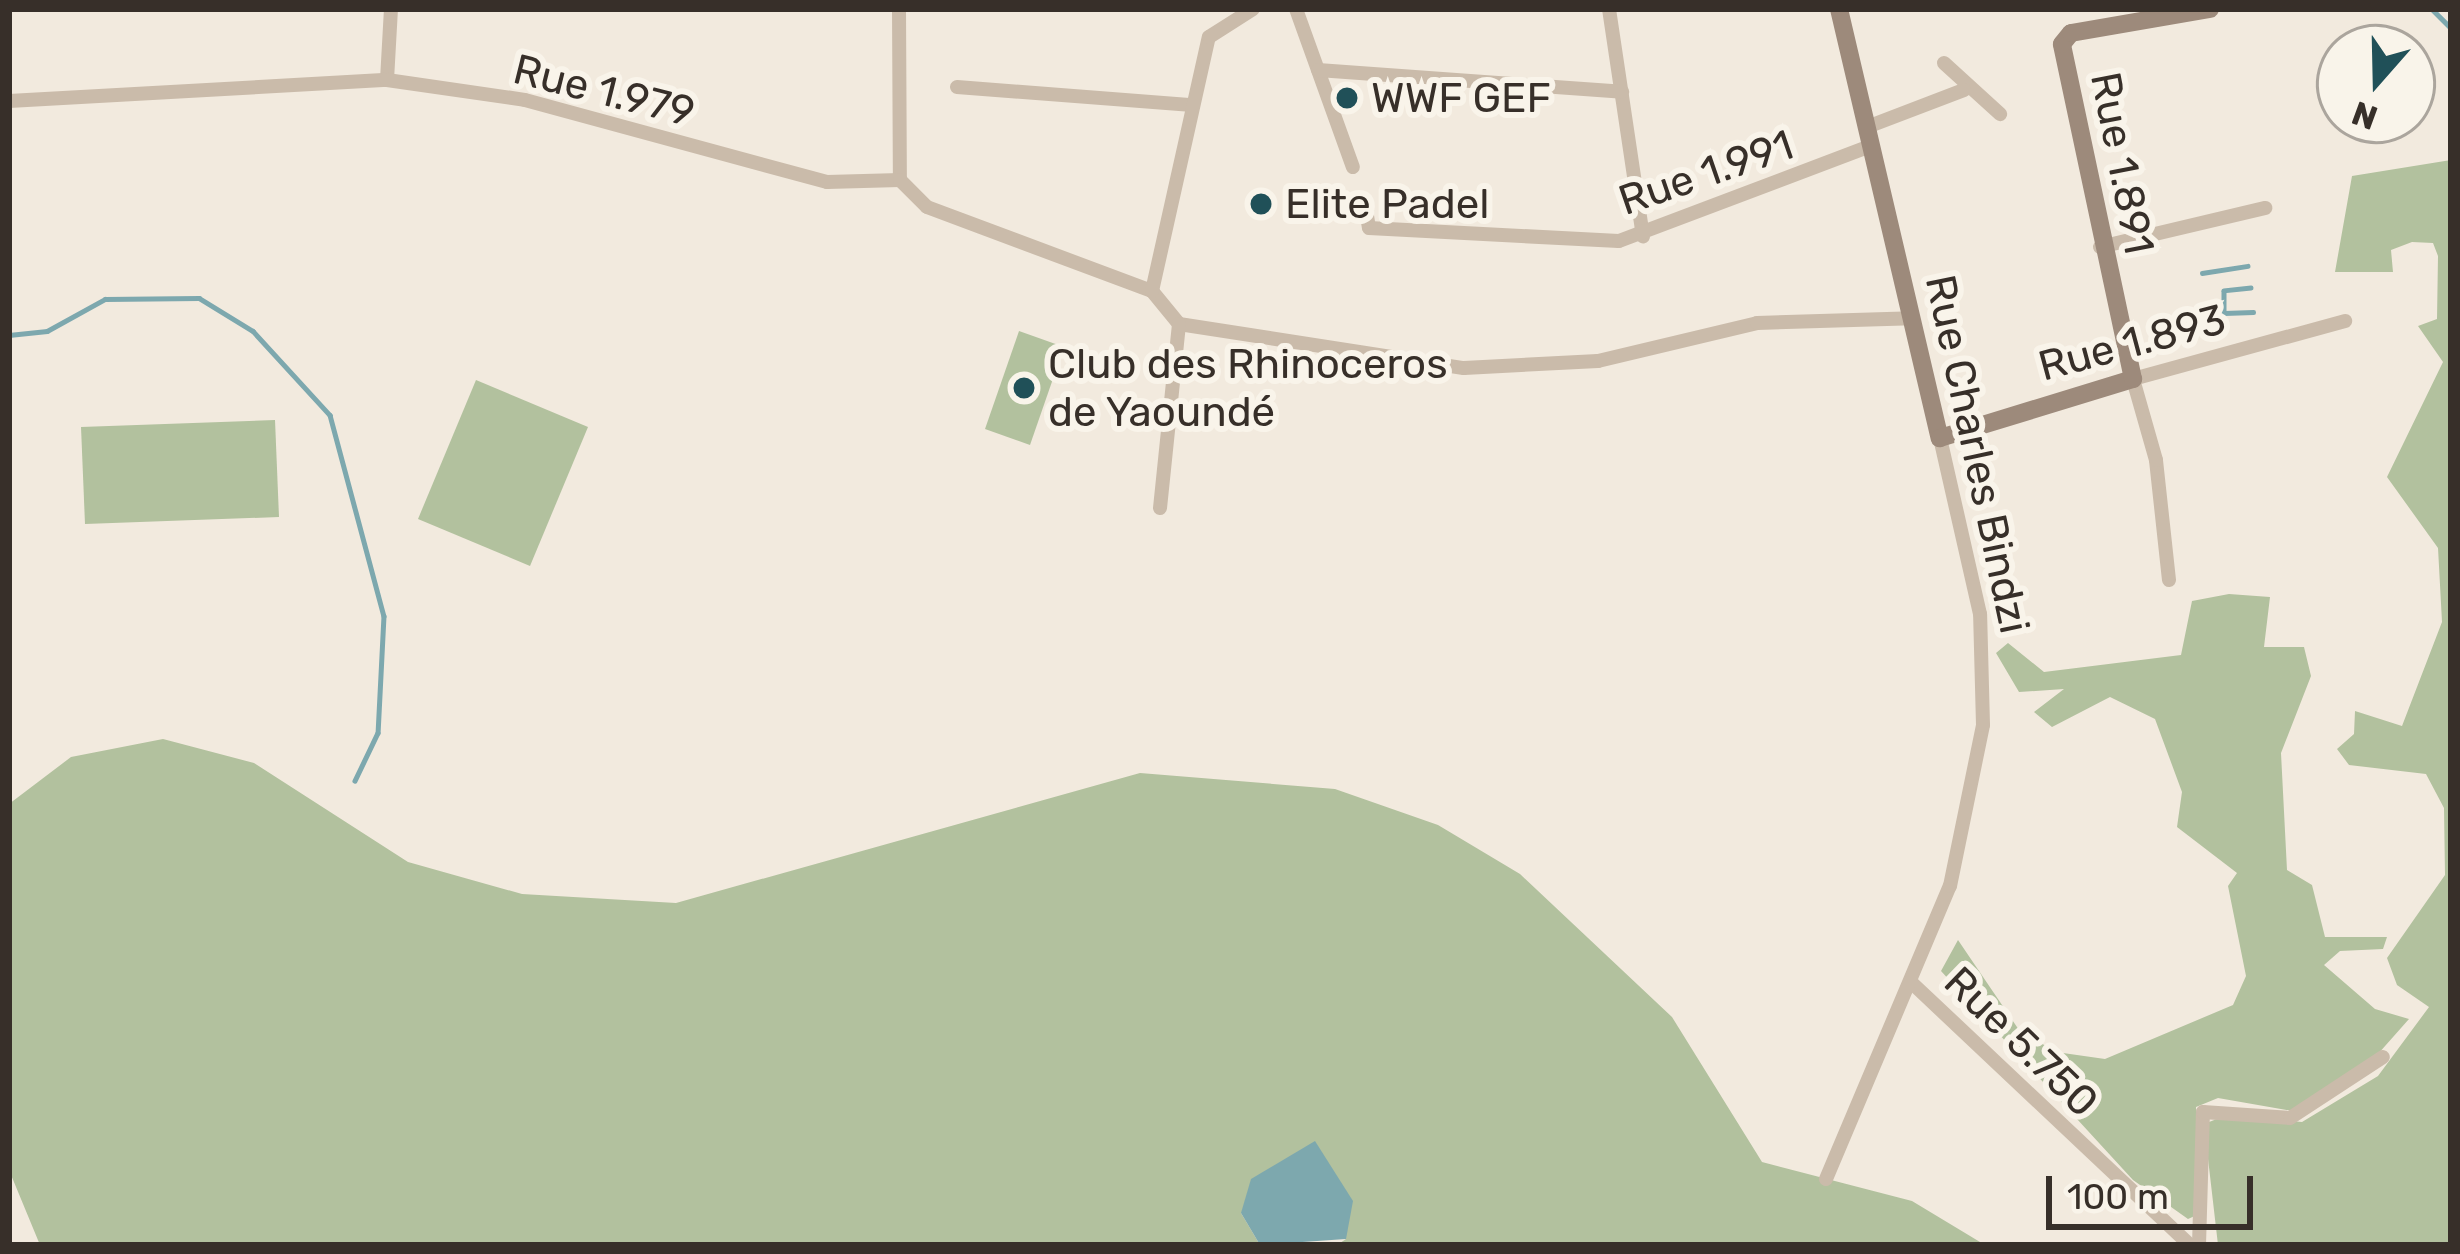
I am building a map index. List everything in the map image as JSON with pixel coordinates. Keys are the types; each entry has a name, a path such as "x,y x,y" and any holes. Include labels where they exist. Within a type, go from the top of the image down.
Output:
{"street":[{"path":"388,80 391,9"},
{"path":"899,9 900,180 927,207 1152,291 1179,324 1506,370 1598,362 1757,323 1912,318"},
{"path":"1152,291 1209,37 1253,9"},
{"path":"1295,9 1353,167"},
{"path":"1610,9 1643,236"},
{"name":"Rue Charles Bindzi","path":"1826,1179 1913,984 1968,819 1987,680 1940,438 1838,9"},
{"name":"Rue 1.891","path":"2133,379 2100,247 2064,37 2210,9"},
{"path":"1944,63 1964,90 2000,114"},
{"path":"1318,70 1622,92"},
{"name":"Rue 1.979","path":"9,100 388,80 525,100 827,182 900,180"},
{"path":"956,87 1192,105"},
{"name":"Rue 1.991","path":"1365,203 1369,228 1643,236 1964,90"},
{"path":"2100,247 2265,208"},
{"name":"Rue 1.893","path":"1940,438 2345,321"},
{"path":"1160,508 1179,324"},
{"path":"2133,379 2156,460 2169,580"},
{"name":"Rue 5.750","path":"1913,984 2190,1245"},
{"path":"2199,1245 2203,1112 2290,1118 2383,1057"}],"green space":[{"path":"2451,160 2451,1245 2218,1245 2204,1124 2227,1115 2302,1122 2378,1076 2429,1007 2397,985 2387,958 2445,875 2444,808 2426,774 2349,765 2337,749 2354,734 2355,711 2402,726 2442,622 2438,548 2387,477 2443,362 2418,326 2437,319 2438,256 2433,243 2412,242 2391,250 2393,272 2335,272 2352,176"},
{"name":"Club des Rhinoceros de Yaoundé","path":"1019,331 1064,347 1030,445 985,429"},
{"path":"476,380 588,427 530,566 418,519"},
{"path":"275,420 279,517 85,524 81,427"},
{"path":"2229,594 2270,597 2264,647 2304,647 2311,676 2281,753 2287,870 2312,885 2325,937 2387,937 2383,949 2340,951 2324,965 2375,1009 2409,1019 2370,1063 2293,1111 2218,1098 2196,1107 2197,1215 2188,1219 2133,1180 1941,971 1958,940 2019,1030 2056,1052 2105,1059 2233,1005 2246,976 2228,886 2237,873 2177,827 2182,792 2155,719 2110,697 2052,727 2034,712 2064,689 2019,692 1996,653 2008,643 2044,672 2181,655 2192,601"},
{"path":"163,739 254,763 408,862 522,894 676,903 1140,773 1335,789 1438,825 1520,874 1672,1017 1762,1162 1912,1201 1985,1245 1337,1245 1346,1239 1241,1213 1260,1245 40,1245 9,1170 9,804 71,757"}],"water":[{"path":"1315,1141 1353,1201 1346,1239 1260,1245 1241,1213 1251,1179"}],"waterway":[{"path":"2432,9 2451,28"},
{"path":"2202,273 2247,266"},
{"path":"2251,288 2224,291 2224,313 2253,312"},
{"path":"9,335 47,331 105,299 199,298 253,331 330,415 384,616 378,733 355,781"}],"place":[{"name":"WWF GEF","path":"1347,98"},
{"name":"Elite Padel","path":"1261,204"},
{"name":"Club des Rhinoceros de Yaoundé","path":"1024,388"}]}
